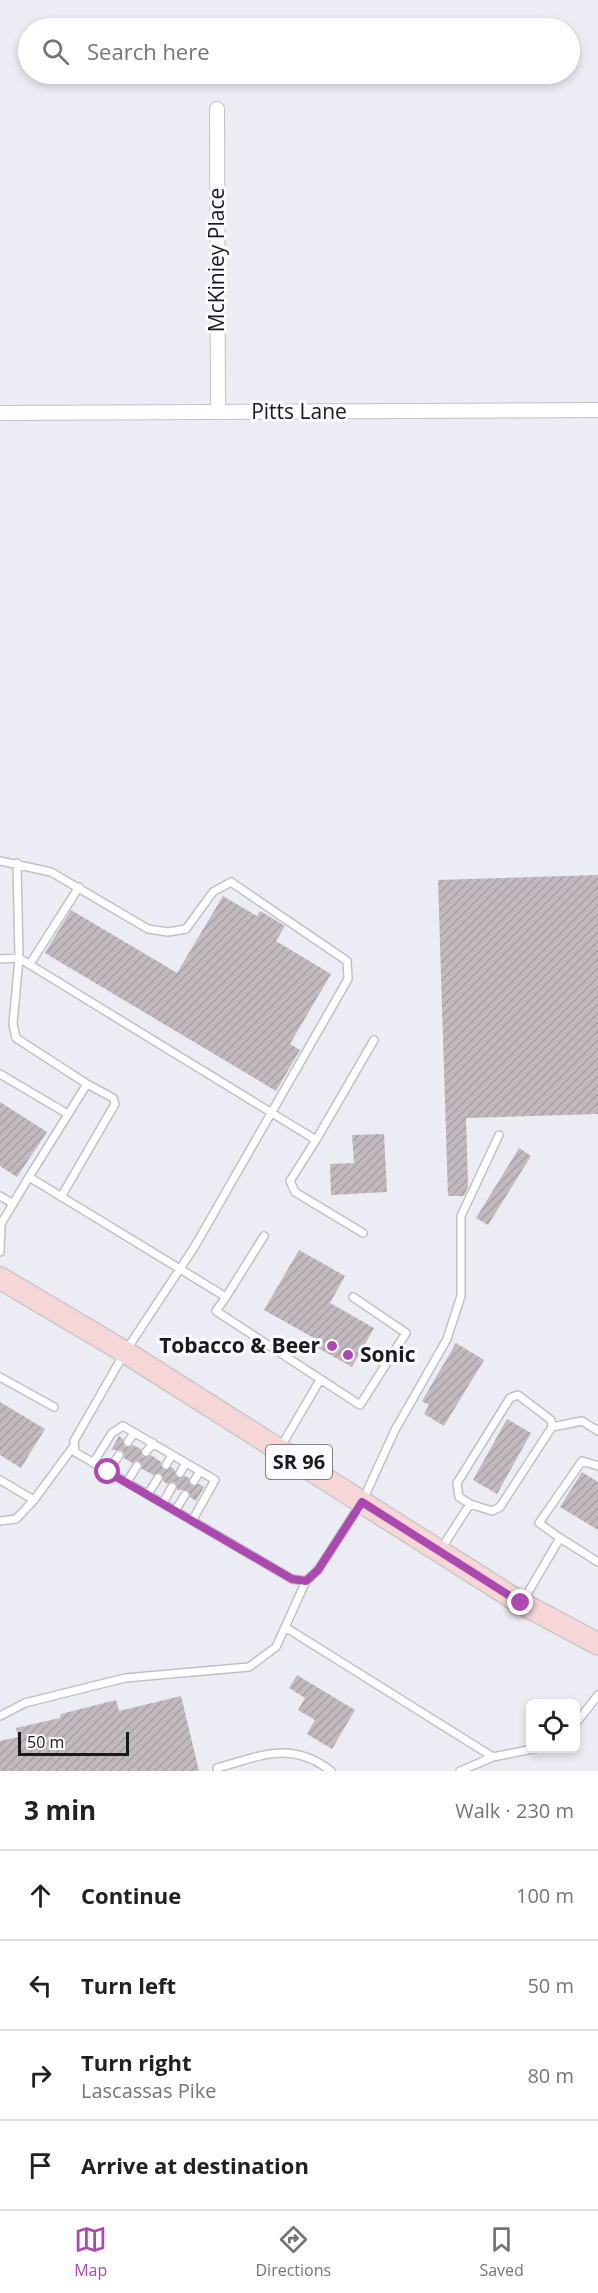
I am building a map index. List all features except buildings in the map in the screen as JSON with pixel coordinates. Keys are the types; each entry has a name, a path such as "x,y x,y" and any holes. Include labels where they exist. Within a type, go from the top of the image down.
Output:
{"main road":[{"name":"SR 96","path":"0,1278 125,1352 521,1603 598,1644"}],"street":[{"name":"McKiniey Place","path":"217,109 218,412"},
{"name":"Pitts Lane","path":"0,413 598,410"}],"lane":[{"path":"0,861 18,863 51,872 148,929 168,932 186,928 213,892 231,882 347,961 348,979 180,1268 125,1352 74,1441 73,1447 34,1500 16,1519 0,1521"},
{"path":"18,863 19,958 13,1024 16,1038 113,1098 115,1104 61,1197"},
{"path":"30,964 79,887"},
{"path":"0,959 19,958 30,964 316,1140"},
{"path":"363,1233 295,1192 290,1181 374,1040"},
{"path":"0,1074 66,1113"},
{"path":"0,1252 0,1224 66,1113 87,1084"},
{"path":"0,1716 25,1703 125,1678 249,1667 276,1647 306,1581 318,1570 362,1502 395,1430 447,1339 460,1296 461,1215 499,1135"},
{"path":"29,1177 226,1297"},
{"path":"0,1196 12,1203"},
{"path":"264,1236 216,1311 360,1405 406,1333 353,1297"},
{"path":"0,1377 54,1407"},
{"path":"279,1450 320,1380"},
{"path":"518,1395 552,1420 552,1427 500,1507 492,1511 470,1504 459,1497 457,1483 510,1398 518,1395"},
{"path":"552,1427 582,1421 598,1431"},
{"path":"93,1462 112,1433 123,1426 216,1480 192,1521"},
{"path":"128,1442 134,1433"},
{"path":"146,1452 153,1443"},
{"path":"73,1447 75,1452 108,1472 292,1579 306,1581"},
{"path":"108,1472 119,1455"},
{"path":"166,1465 172,1455"},
{"path":"598,1466 582,1461 539,1523 598,1562"},
{"path":"180,1473 186,1463"},
{"path":"127,1482 137,1466"},
{"path":"194,1481 200,1471"},
{"path":"148,1494 158,1478"},
{"path":"0,1480 34,1500"},
{"path":"163,1503 172,1487"},
{"path":"175,1511 186,1494"},
{"path":"440,1552 470,1504"},
{"path":"521,1603 560,1538"},
{"path":"285,1628 493,1758"},
{"path":"580,1718 598,1695"},
{"path":"460,1771 493,1758 526,1751"},
{"path":"218,1771 217,1768 275,1752 295,1752 306,1755 331,1771"}],"place":[{"name":"Tobacco & Beer","path":"332,1346"},
{"name":"Sonic","path":"348,1355"}],"route":[{"path":"108,1472 292,1579 306,1581 318,1570 362,1502 521,1603"}]}
